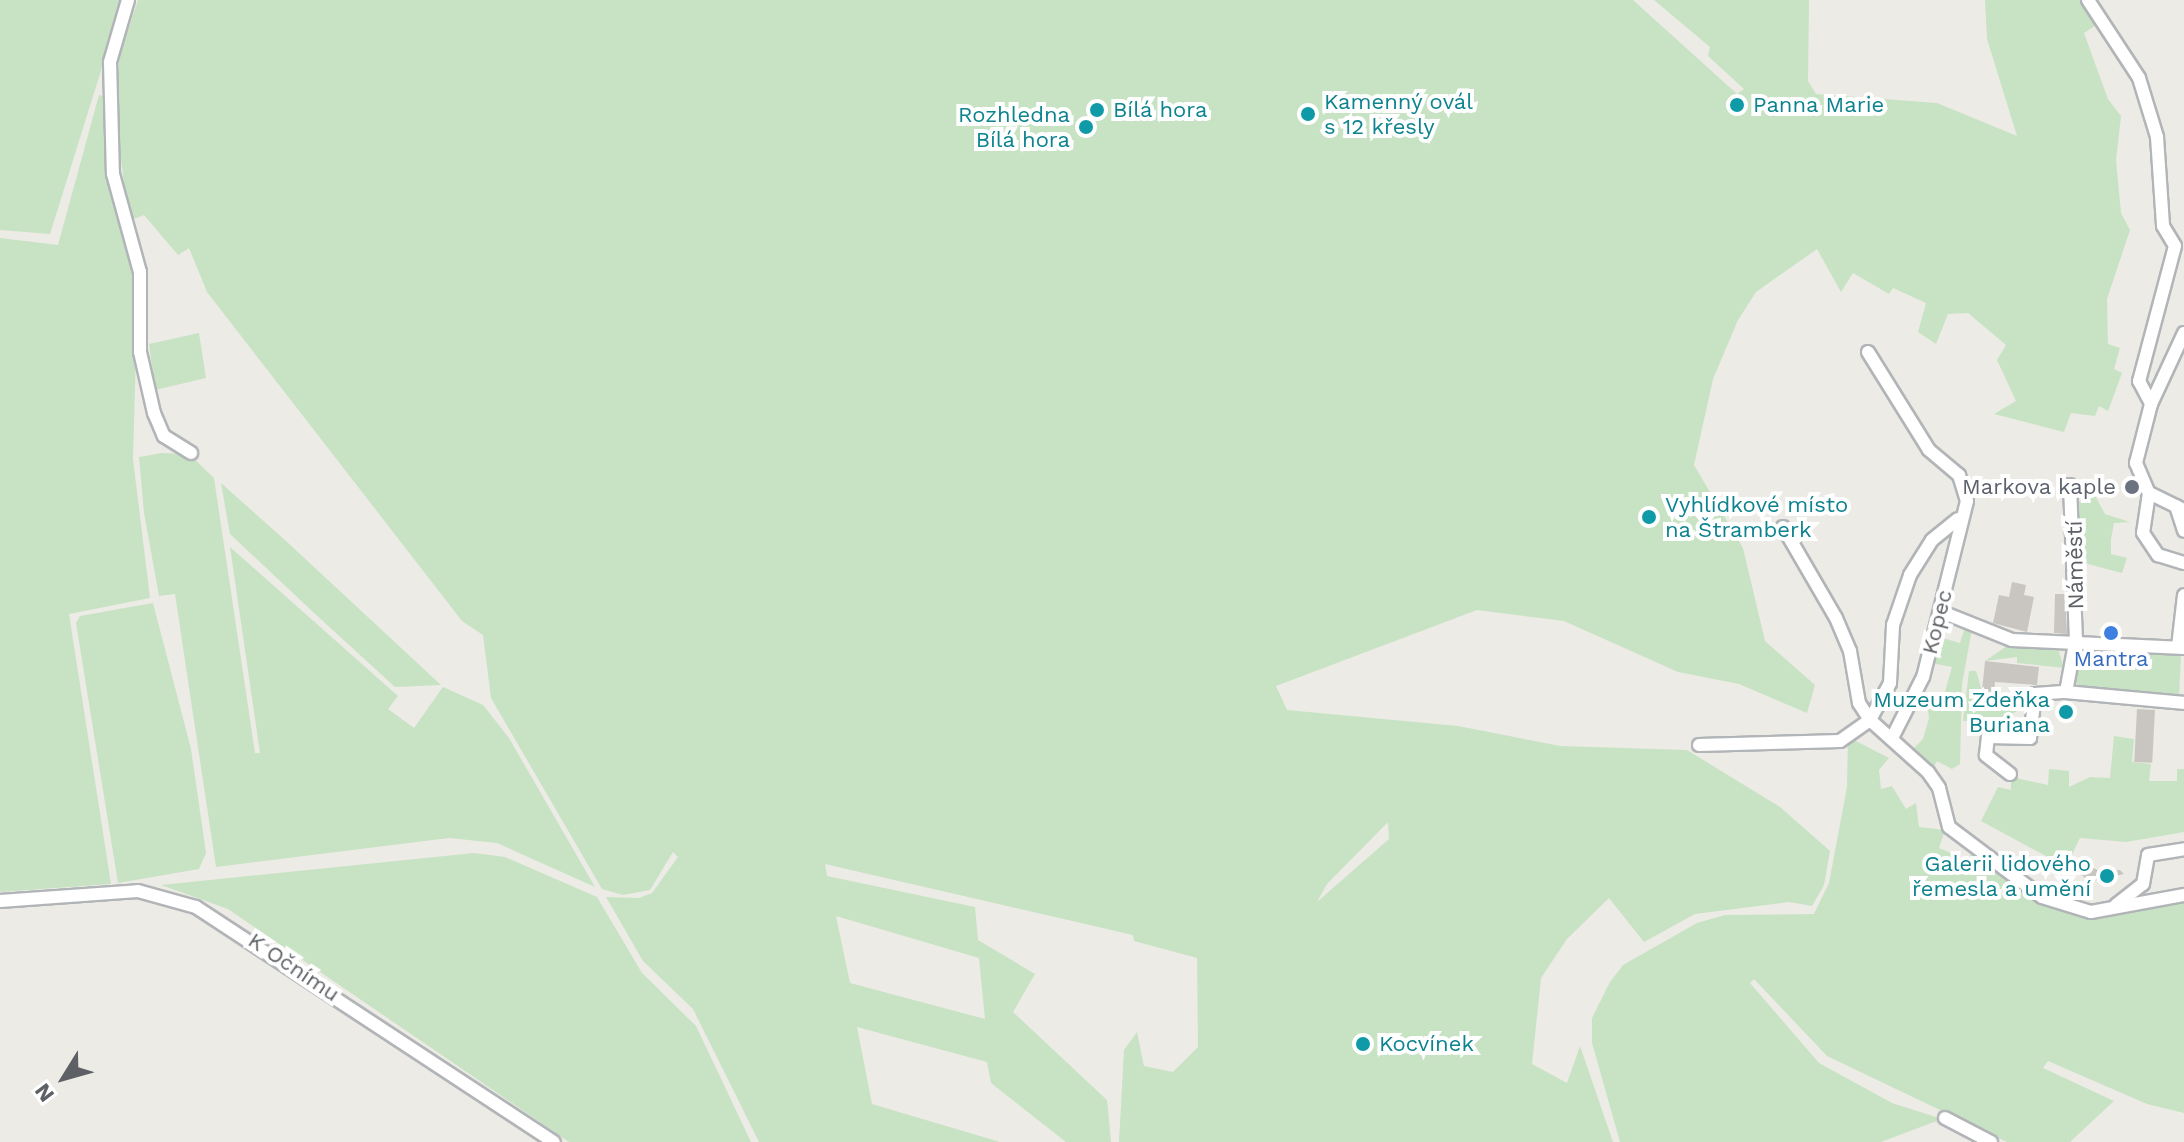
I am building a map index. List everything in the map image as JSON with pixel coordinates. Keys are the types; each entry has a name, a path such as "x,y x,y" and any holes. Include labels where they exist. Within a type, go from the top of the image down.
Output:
{"street":[{"path":"128,0 110,62 113,174 140,272 140,352 154,413 164,436 191,453"},
{"path":"2088,0 2139,78 2157,137 2163,226 2175,246"},
{"path":"2151,404 2139,381 2154,342 2159,291 2175,246 2184,232"},
{"path":"2184,333 2181,350 2151,404 2136,463 2149,493 2143,533 2158,555 2184,563"},
{"name":"Kopec","path":"1868,352 1929,450 1959,475 1967,501 1958,519 1942,612 1911,711 1892,738"},
{"name":"Náměstí","path":"2066,692 2071,643 2076,638 2076,548 2070,485"},
{"path":"2149,493 2180,508 2184,531"},
{"name":"Kopec","path":"1699,745 1840,741 1870,720 1890,683 1893,625 1910,575 1932,540 1958,519"},
{"path":"1783,527 1836,618 1850,651 1859,703 1870,720 1892,738 1939,788 1949,827 2042,897 2076,911 2110,909 2184,895"},
{"name":"Náměstí","path":"1942,612 2012,640 2181,648 2184,595"},
{"path":"2010,774 1986,755 1988,737 2030,738 2035,694 2066,692 2184,703"},
{"path":"2110,909 2143,884 2148,855 2184,849"},
{"name":"K Očnímu","path":"0,901 131,891 196,907 554,1142"},
{"path":"1945,1118 1991,1142"}],"green space":[{"path":"0,0 123,0 50,234 0,230"},
{"path":"138,0 1633,0 1737,94 1744,89 1708,56 1710,47 1654,0 1809,0 1808,81 1816,94 1937,103 2017,136 1987,39 1985,0 2085,0 2098,24 2084,33 2108,99 2121,116 2116,160 2121,213 2130,230 2107,299 2108,344 2120,348 2114,369 2122,373 2108,411 2099,406 2095,416 2071,413 2064,432 1994,414 2016,401 1997,360 2006,345 1968,313 1948,314 1936,344 1918,332 1926,303 1893,288 1889,294 1853,273 1841,292 1817,249 1756,292 1738,320 1713,379 1694,465 1743,548 1765,641 1815,685 1807,713 1739,684 1678,672 1564,621 1477,610 1276,686 1287,710 1458,726 1560,746 1687,750 1780,807 1830,851 1824,885 1812,906 1789,902 1695,914 1644,942 1609,898 1567,939 1541,978 1532,1064 1567,1083 1580,1046 1613,1142 1119,1142 1124,1050 1137,1032 1144,1066 1173,1072 1198,1047 1197,958 1134,941 1133,935 825,864 827,876 975,907 978,940 1035,974 1013,1012 1107,1100 1111,1142 1066,1142 991,1083 987,1062 857,1027 872,1104 1000,1142 759,1142 693,1009 643,961 606,897 639,898 652,893 678,857 673,852 650,890 623,895 602,889 491,698 483,635 462,621 207,292 189,248 178,255 144,215 128,221 114,97 120,54","holes":["1388,822 1389,839 1317,902 1327,884","836,916 979,958 985,1019 850,983"]},
{"path":"99,95 104,96 108,162 138,279 133,459 150,598 69,614 111,884 0,892 0,238 58,245"},
{"path":"199,333 206,378 155,390 149,344"},
{"path":"162,453 189,454 214,478 255,753 260,753 230,547 398,696 388,709 414,728 443,687 483,705 509,738 595,887 497,843 449,838 216,867 175,594 159,596 144,513 139,457"},
{"path":"221,483 441,685 395,687 313,612 230,534"},
{"path":"2094,494 2105,514 2130,522 2114,523 2111,539 2111,554 2127,558 2122,573 2080,562 2077,503"},
{"path":"153,603 191,749 206,853 199,869 118,883 76,623 80,616"},
{"path":"1965,627 1972,629 1962,684 1960,764 1952,769 1937,761 1931,772 1911,751 1923,739 1929,718 1928,710 1916,705 1919,699 1941,706 1952,667 1931,663 1939,637 1960,643"},
{"path":"2007,646 2058,649 2064,668 2017,663 2017,657 1985,661"},
{"path":"2090,651 2181,655 2179,696 2077,687 2074,668"},
{"path":"1969,671 1976,671 1982,691 2026,696 2022,708 2006,718 2018,728 1995,718 1988,735 1980,721 1963,721"},
{"path":"1861,722 1900,745 1879,770 1881,789 1892,786 1906,809 1916,803 1919,827 1945,830 1939,848 1965,859 1977,851 2043,902 2077,914 2184,902 2184,1113 2147,1104 2048,1061 2043,1068 2114,1101 2070,1142 2007,1142 1827,1056 1754,979 1750,983 1819,1063 1892,1103 1942,1119 1881,1142 1620,1142 1592,1043 1592,1018 1610,982 1623,965 1697,923 1725,915 1814,914 1829,883 1847,787 1848,737 1889,758 1897,748"},
{"path":"2114,736 2134,739 2132,762 2151,764 2149,781 2177,781 2177,769 2184,769 2184,832 2126,842 2080,838 2066,867 1981,821 1998,787 2011,790 2011,777 2048,785 2049,769 2069,771 2069,787 2090,777 2110,778"},
{"path":"474,853 505,857 597,897 642,973 696,1026 751,1142 569,1142 228,909 161,885"}],"building":[{"name":"Rozhledna Bílá hora","path":"1086,116 1094,119 1097,127 1094,135 1086,138 1078,135 1075,127 1078,119"},
{"path":"2012,582 2026,585 2024,595 2034,597 2027,632 1993,623 1999,595 2009,597"},
{"path":"2055,594 2065,594 2067,634 2054,633"},
{"path":"1985,661 2039,667 2037,685 1995,682 1994,692 1982,691"},
{"path":"2137,709 2155,710 2152,763 2134,762"},
{"path":"2089,866 2102,872 2120,870 2124,874 2089,882 2082,875"}],"place":[{"name":"Panna Marie","path":"1737,105"},
{"name":"Bílá hora","path":"1097,110"},
{"name":"Kamenný ovál s 12 křesly","path":"1308,114"},
{"name":"Rozhledna Bílá hora","path":"1086,127"},
{"name":"Markova kaple","path":"2132,487"},
{"name":"Vyhlídkové místo na Štramberk","path":"1649,517"},
{"name":"Mantra","path":"2111,633"},
{"name":"Muzeum Zdeňka Buriana","path":"2066,712"},
{"name":"Galerii lidového řemesla a umění","path":"2107,876"},
{"name":"Kocvínek","path":"1363,1044"}]}
